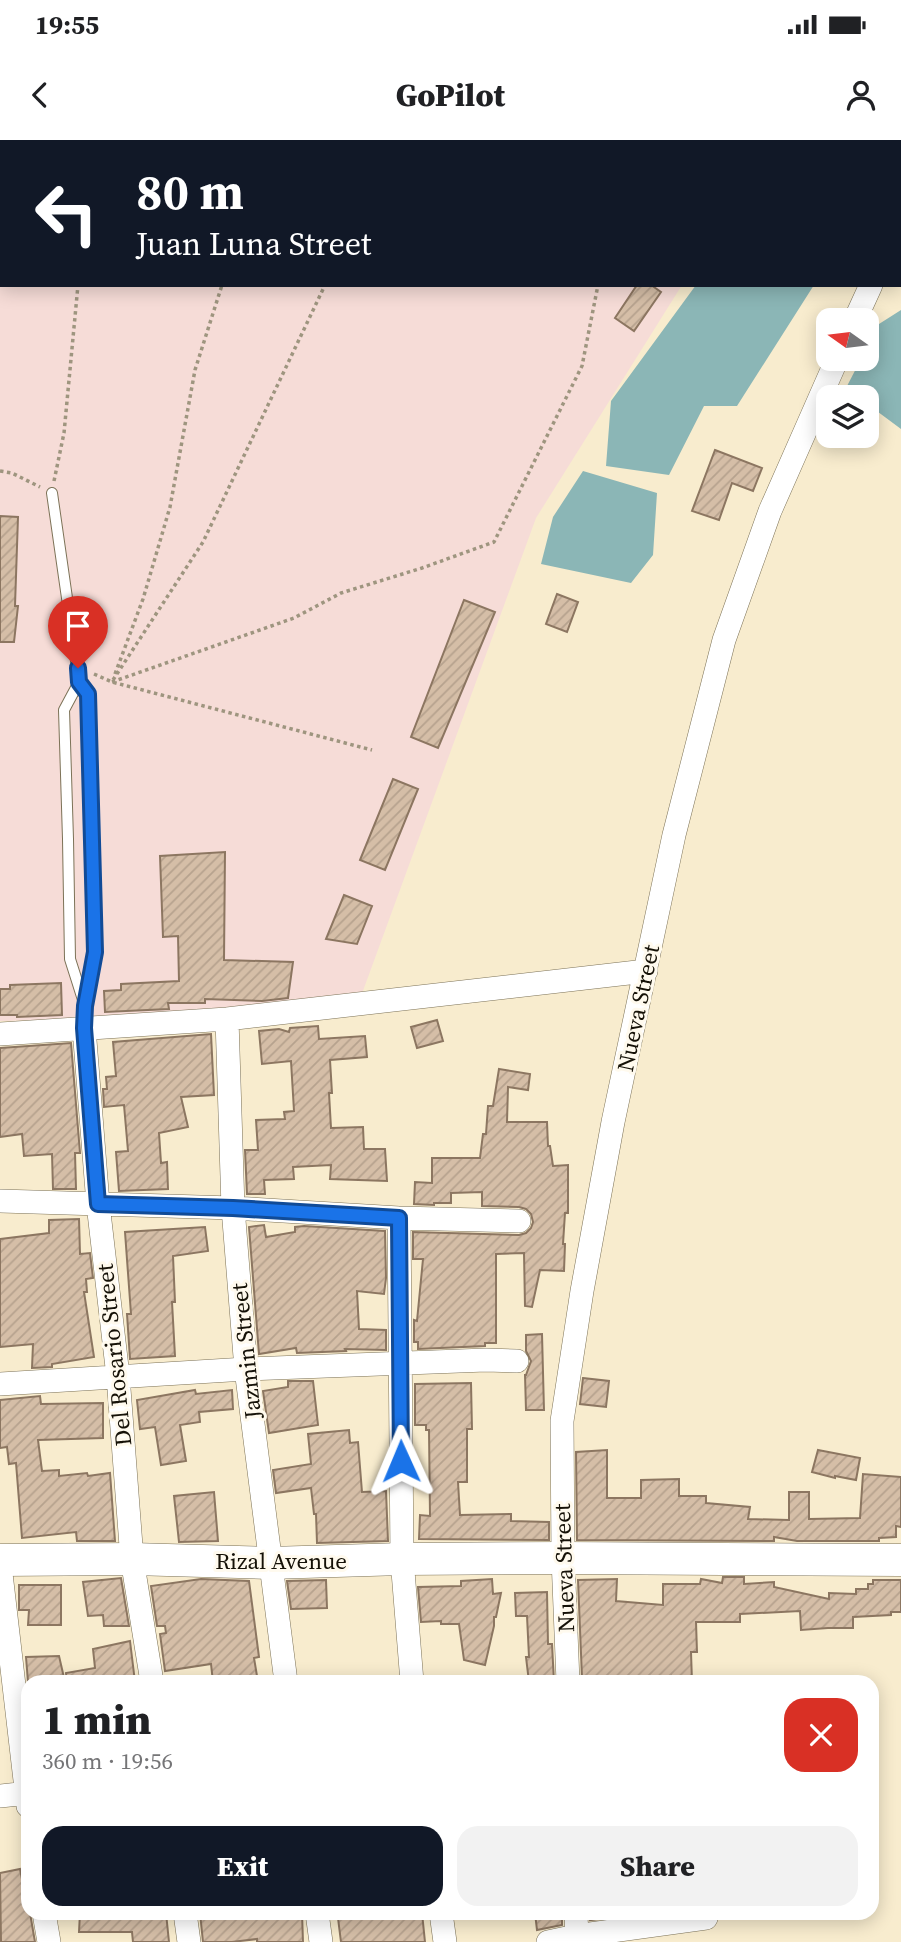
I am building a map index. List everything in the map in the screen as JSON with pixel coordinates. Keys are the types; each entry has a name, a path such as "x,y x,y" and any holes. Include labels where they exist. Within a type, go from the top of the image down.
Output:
{"street":[{"path":"860,308 870,287"},
{"name":"Nueva Street","path":"568,1675 562,1421 582,1291 613,1122 674,835 724,640 770,511 832,371"},
{"path":"0,1034 85,1017 227,1018 646,971"},
{"name":"Del Rosario Street","path":"85,1017 98,1204 118,1376 132,1559 151,1675"},
{"name":"Jazmin Street","path":"227,1018 233,1208 246,1369 285,1675"},
{"path":"0,1201 519,1221"},
{"path":"399,1218 402,1559 411,1675"},
{"path":"0,1384 246,1369 517,1361"},
{"name":"Rizal Avenue","path":"0,1563 132,1559 270,1563 563,1558 901,1560"},
{"path":"0,1563 21,1745"},
{"path":"0,1796 21,1797"},
{"path":"45,1920 49,1942"},
{"path":"187,1920 189,1942"},
{"path":"318,1920 321,1942"},
{"path":"442,1920 445,1942"},
{"path":"576,1920 576,1939"},
{"path":"548,1942 694,1920"}],"lane":[{"path":"52,493 79,682 64,710 69,959 85,1017"},
{"path":"79,682 88,694 95,952 85,1017"}],"path":[{"path":"0,471 12,473 52,493 64,433 78,287"},
{"path":"112,682 143,599 170,507 195,370 221,287"},
{"path":"112,682 203,542 324,287"},
{"path":"112,682 294,618 341,593 494,542 582,366 598,287"},
{"path":"78,668 112,682 372,750"}],"shaded area":[{"path":"0,287 681,287 536,518 360,999 78,1019 0,1021"}],"water":[{"path":"695,287 813,287 737,406 704,406 669,475 606,466 611,401"},
{"path":"901,310 901,429 879,413 879,385 848,385 855,371 879,371 879,324"},
{"path":"583,471 657,493 653,555 631,583 541,564 553,517"}],"building":[{"path":"636,287 654,287 661,292 634,331 615,318"},
{"path":"715,450 762,468 753,491 732,483 719,520 692,511"},
{"path":"0,516 18,517 15,606 18,606 14,642 0,642"},
{"path":"557,594 578,602 567,632 546,624"},
{"path":"464,600 495,612 438,748 411,737"},
{"path":"393,779 418,789 385,870 360,860"},
{"path":"225,852 224,960 293,962 288,998 262,1001 205,999 205,1003 168,1003 169,1009 105,1012 104,991 121,990 121,984 179,981 178,936 163,937 160,856"},
{"path":"344,895 372,906 357,944 326,939"},
{"path":"61,983 62,1015 0,1015 0,989 10,989 10,985"},
{"path":"437,1020 443,1041 417,1048 411,1027"},
{"path":"318,1026 319,1039 365,1036 367,1057 330,1060 331,1128 363,1127 364,1149 385,1149 387,1181 330,1179 331,1165 293,1167 294,1179 264,1180 265,1194 247,1194 245,1150 258,1150 256,1120 285,1119 284,1112 294,1111 291,1061 262,1064 259,1031 279,1029 289,1032 290,1028"},
{"path":"211,1034 214,1095 181,1097 188,1127 159,1133 161,1163 167,1162 168,1189 119,1191 116,1152 128,1151 124,1105 104,1107 103,1089 107,1089 106,1077 116,1076 113,1042"},
{"path":"71,1043 80,1153 75,1153 76,1189 53,1189 52,1154 24,1156 22,1134 0,1137 0,1048"},
{"path":"499,1069 530,1074 528,1090 508,1087 507,1122 547,1122 548,1146 553,1166 568,1165 564,1271 540,1270 532,1307 525,1306 524,1253 496,1254 496,1343 485,1343 485,1346 418,1349 418,1342 414,1342 414,1320 417,1321 423,1259 413,1259 413,1232 519,1235 526,1233 533,1222 526,1209 482,1206 482,1192 451,1193 451,1203 414,1204 415,1182 432,1183 432,1158 480,1158 483,1134 486,1134 488,1106 493,1106"},
{"path":"79,1219 80,1254 90,1253 93,1278 86,1279 87,1292 84,1292 94,1357 52,1364 52,1367 32,1368 33,1344 0,1347 0,1239 49,1233 49,1220"},
{"path":"264,1225 266,1237 295,1232 295,1227 304,1226 385,1231 384,1294 357,1291 359,1329 386,1330 386,1350 345,1349 346,1351 297,1353 296,1348 259,1354 249,1227"},
{"path":"205,1227 208,1251 173,1256 175,1356 130,1359 127,1314 131,1314 125,1232"},
{"path":"542,1334 544,1410 526,1410 525,1375 531,1361 526,1351 526,1335"},
{"path":"583,1378 609,1381 606,1407 580,1404"},
{"path":"288,1381 313,1381 318,1425 269,1433 263,1391 288,1387"},
{"path":"471,1383 472,1429 467,1429 467,1482 458,1482 460,1515 511,1514 511,1521 549,1522 549,1540 419,1539 420,1515 430,1516 429,1430 426,1430 426,1425 415,1425 415,1384"},
{"path":"195,1390 196,1394 232,1390 233,1409 199,1412 200,1422 180,1425 186,1461 161,1465 155,1427 140,1429 137,1400"},
{"path":"40,1396 41,1404 103,1403 103,1438 38,1440 42,1471 59,1470 59,1476 110,1473 115,1541 77,1541 76,1532 22,1538 16,1463 9,1464 7,1447 0,1448 0,1400"},
{"path":"349,1430 350,1443 358,1442 362,1492 386,1491 388,1541 317,1543 316,1514 311,1488 276,1493 273,1470 311,1464 308,1434"},
{"path":"607,1450 607,1498 641,1498 641,1480 679,1479 679,1496 706,1496 706,1503 750,1507 748,1519 789,1520 789,1492 809,1492 809,1519 860,1518 863,1474 901,1477 901,1527 896,1526 896,1537 879,1538 879,1541 797,1541 774,1537 774,1541 577,1540 576,1452"},
{"path":"818,1450 860,1458 856,1480 812,1472"},
{"path":"214,1492 218,1541 179,1542 174,1496"},
{"path":"723,1577 744,1577 744,1584 774,1582 774,1587 829,1599 829,1593 856,1594 856,1589 868,1589 868,1584 873,1584 873,1580 901,1580 901,1612 853,1617 853,1628 801,1630 800,1611 740,1614 740,1622 696,1622 697,1652 691,1652 692,1675 582,1675 578,1580 617,1579 616,1601 663,1605 663,1584 700,1584 701,1579 722,1583"},
{"path":"121,1578 129,1626 104,1626 103,1615 88,1616 83,1582"},
{"path":"201,1579 249,1581 259,1657 254,1658 257,1675 212,1675 211,1664 165,1671 160,1634 166,1633 165,1626 157,1626 151,1586"},
{"path":"492,1579 493,1594 501,1593 485,1665 464,1660 459,1624 421,1622 418,1587 461,1586 461,1581"},
{"path":"326,1580 327,1608 291,1609 287,1581"},
{"path":"19,1585 61,1585 61,1625 28,1625 29,1610 19,1610"},
{"path":"547,1592 548,1644 552,1644 554,1675 528,1675 527,1616 516,1616 515,1593"},
{"path":"130,1641 134,1675 66,1675 95,1668 93,1649"},
{"path":"59,1656 63,1675 27,1675 26,1657"},
{"path":"20,1869 21,1920 31,1920 35,1942 1,1942 0,1873"},
{"path":"80,1920 167,1920 169,1942 133,1942 132,1932 79,1932"},
{"path":"201,1920 302,1920 303,1942 257,1942 257,1939 203,1942"},
{"path":"338,1920 423,1920 425,1942 341,1942"},
{"path":"536,1920 562,1920 562,1925 537,1930"}],"route":[{"path":"78,668 79,682 88,694 95,952 85,1006 84,1028 98,1204 233,1208 399,1218 401,1461"}]}
